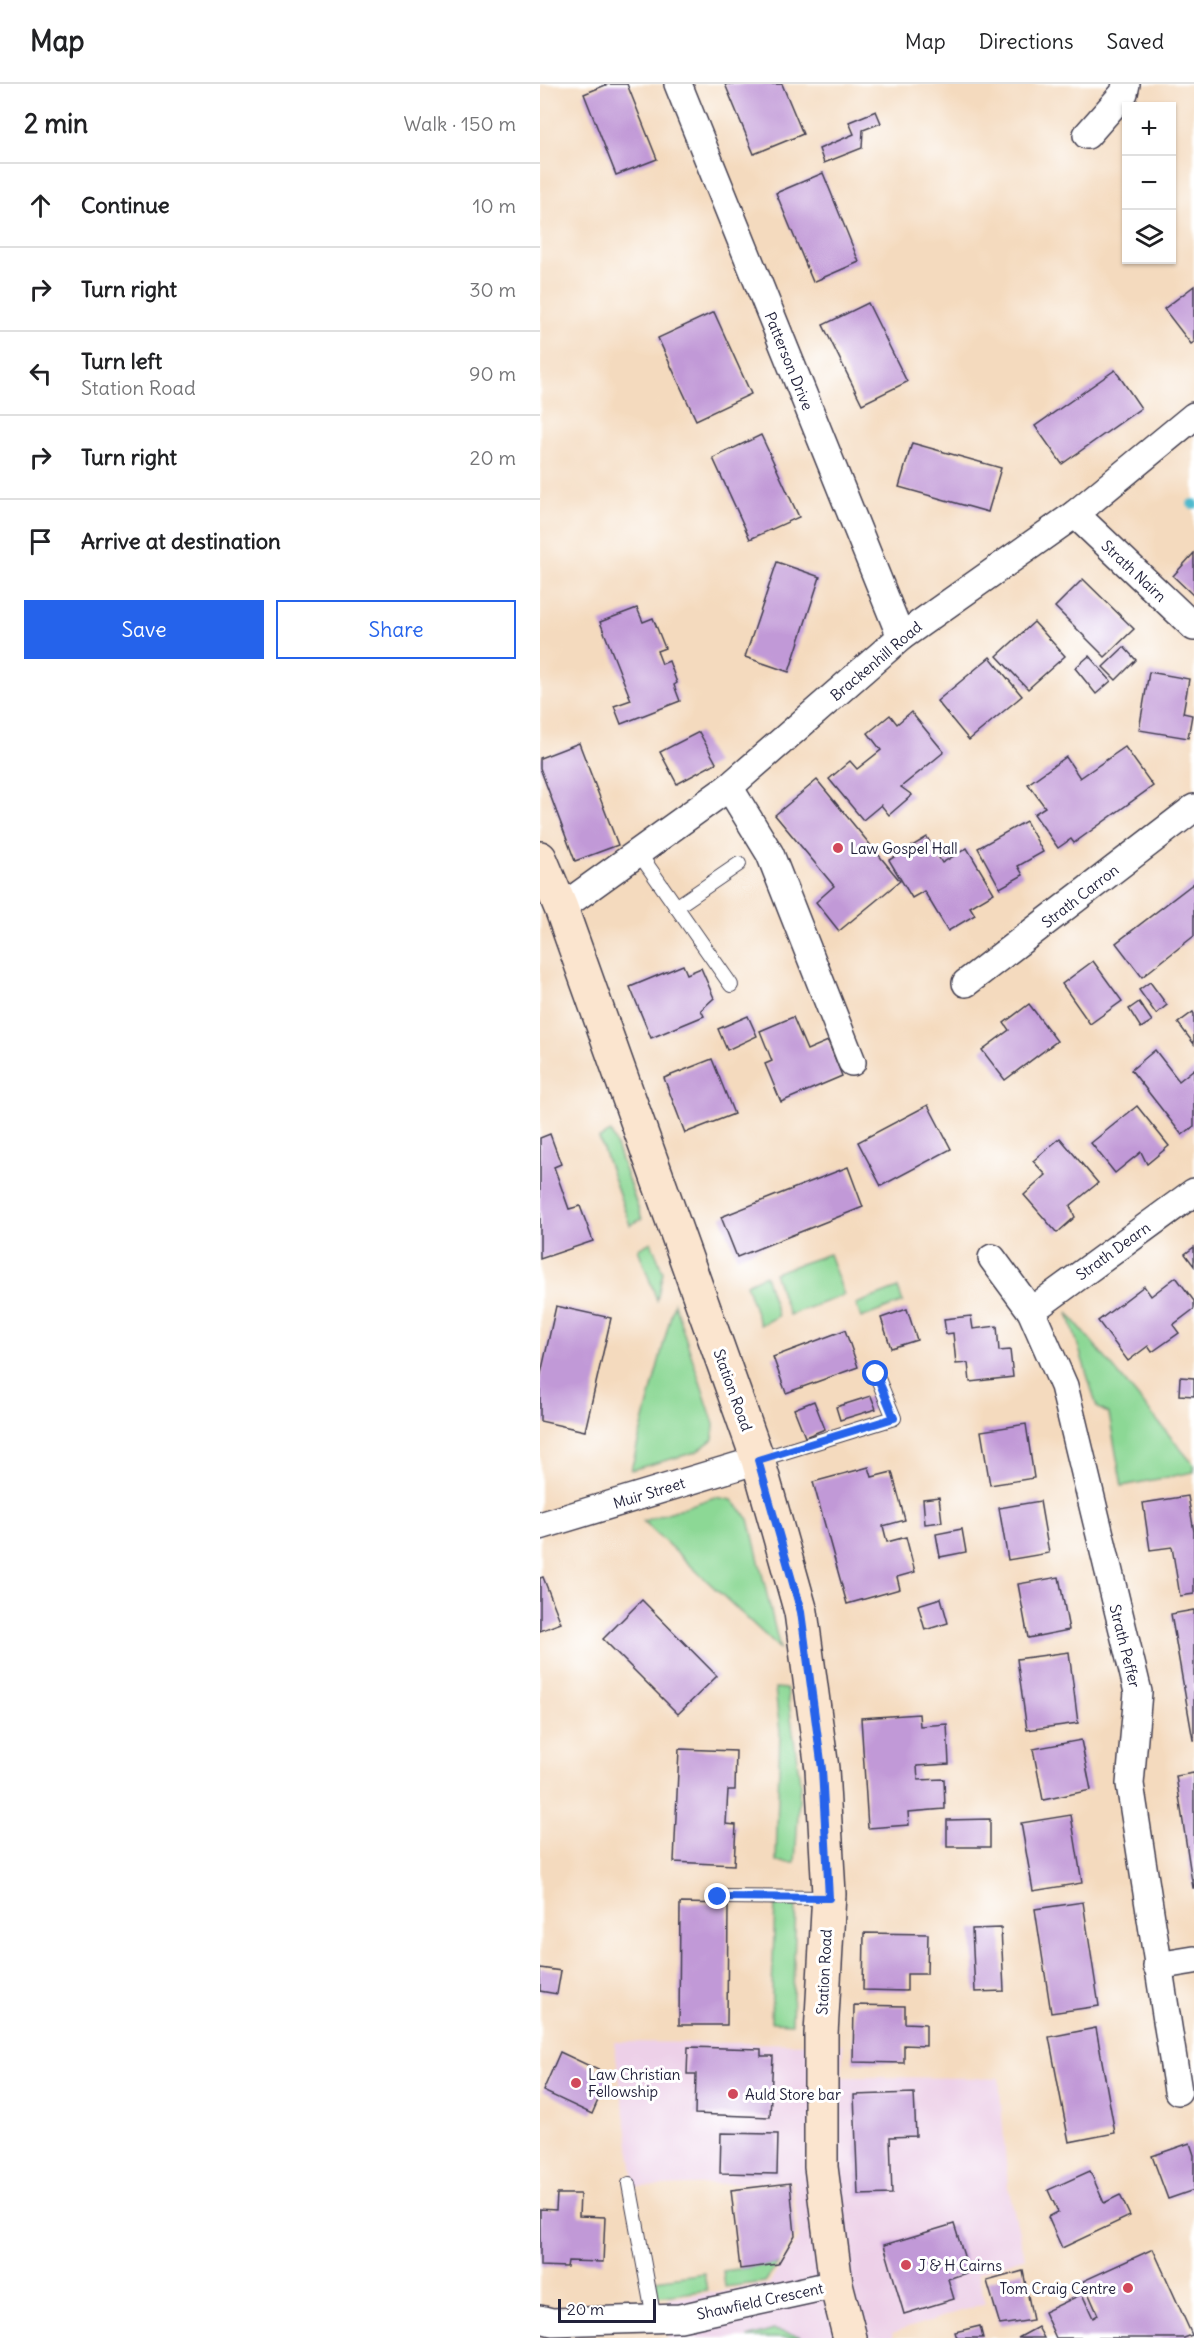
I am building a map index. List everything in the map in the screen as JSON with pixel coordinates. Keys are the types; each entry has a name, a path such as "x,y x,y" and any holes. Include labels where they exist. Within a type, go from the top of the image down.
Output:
{"main road":[{"name":"Station Road","path":"542,868 561,908 758,1460 801,1612 822,1769 829,1898 821,2034 821,2167 836,2284 850,2338"}],"street":[{"name":"Patterson Drive","path":"678,84 901,637"},
{"path":"1087,135 1124,93 1126,84"},
{"name":"Brackenhill Road","path":"561,908 729,787 901,637 1075,514 1194,416"},
{"name":"Strath Nairn","path":"1075,514 1194,627"},
{"path":"729,787 770,854 852,1062"},
{"name":"Strath Carron","path":"966,983 1194,808"},
{"name":"Strath Dearn","path":"1031,1311 1194,1192"},
{"name":"Strath Peffer","path":"992,1258 1031,1311 1064,1386 1138,1692 1130,1784 1178,2091"},
{"name":"Muir Street","path":"540,1526 758,1460"},
{"path":"1157,1966 1194,1960"},
{"name":"Shawfield Crescent","path":"540,2319 552,2322 672,2325 836,2284"}],"lane":[{"path":"638,852 730,985"},
{"path":"676,907 739,864"},
{"path":"758,1460 894,1418 876,1374"},
{"path":"718,1897 829,1898"},
{"path":"629,2184 672,2325"}],"shaded area":[{"path":"614,2042 843,2044 842,2077 999,2078 1008,2187 1025,2257 977,2274 986,2303 892,2333 893,2338 669,2338 667,2299 769,2284 799,2238 793,2181 635,2187"}],"green space":[{"path":"611,1132 642,1219 630,1225 599,1138"},
{"path":"651,1242 663,1272 657,1300 638,1249"},
{"path":"829,1254 844,1295 789,1315 774,1273"},
{"path":"765,1275 778,1316 760,1325 746,1284"},
{"path":"898,1288 903,1302 861,1318 856,1304"},
{"path":"674,1303 714,1424 713,1439 696,1452 631,1470"},
{"path":"1068,1313 1194,1465 1194,1472 1122,1486 1109,1414 1097,1407"},
{"path":"715,1497 732,1500 749,1519 780,1649 643,1521"},
{"path":"775,1688 787,1689 800,1782 795,1863 776,1862 780,1732"},
{"path":"775,1902 796,1903 792,2023 771,2022"},
{"path":"778,2264 765,2282 725,2287 723,2271"},
{"path":"704,2273 707,2290 658,2297 656,2280"},
{"path":"774,2330 801,2338 747,2338"}],"building":[{"path":"608,84 627,84 657,159 616,175 584,94"},
{"path":"725,84 782,84 803,134 754,154"},
{"path":"876,111 881,123 863,130 862,148 824,163 819,149 854,134 849,122"},
{"path":"823,173 859,262 813,282 776,193"},
{"path":"1194,286 1194,342 1191,344 1164,309"},
{"path":"868,303 907,382 862,404 823,325"},
{"path":"714,312 751,394 696,420 658,338"},
{"path":"1115,370 1141,408 1062,464 1035,426"},
{"path":"761,435 799,517 750,539 713,458"},
{"path":"912,443 1001,468 988,512 899,487"},
{"path":"1194,553 1194,596 1173,576"},
{"path":"777,562 820,577 789,672 745,657"},
{"path":"1083,579 1134,629 1105,657 1055,607"},
{"path":"637,608 643,622 653,618 665,648 657,651 662,664 669,661 677,683 674,685 680,701 621,724 614,706 631,700 600,622"},
{"path":"1034,622 1065,656 1028,689 997,656"},
{"path":"1124,647 1136,660 1116,680 1103,667"},
{"path":"1089,656 1111,681 1096,694 1075,668"},
{"path":"990,657 1022,696 969,740 937,701"},
{"path":"1149,672 1189,679 1183,713 1192,715 1188,738 1139,730"},
{"path":"911,712 944,752 901,787 912,795 889,815 881,805 863,820 829,779 850,761 857,769 881,750 868,733 890,715 897,724"},
{"path":"699,732 716,763 677,784 660,752"},
{"path":"579,743 618,845 575,861 540,768 540,758"},
{"path":"1125,747 1153,786 1074,843 1071,839 1058,848 1034,814 1045,807 1028,784 1066,757 1080,778"},
{"name":"Law Gospel Hall","path":"817,780 900,881 839,931 816,902 834,886 775,815"},
{"path":"1026,821 1043,852 1018,866 1023,875 1000,888 978,848"},
{"path":"927,837 942,863 967,848 994,893 970,907 975,915 948,931 924,891 912,898 889,860"},
{"path":"1194,883 1194,936 1142,977 1116,943"},
{"path":"1093,961 1122,1001 1090,1024 1062,984"},
{"path":"683,965 687,974 701,968 714,998 701,1010 704,1016 651,1038 630,987"},
{"path":"1150,982 1167,1005 1156,1014 1139,990"},
{"path":"1139,1002 1152,1021 1141,1028 1129,1009"},
{"path":"1029,1004 1057,1041 1005,1080 982,1050 1009,1030 1004,1023"},
{"path":"1193,1012 1194,1014 1194,1044 1178,1023"},
{"path":"748,1016 757,1036 727,1050 718,1029"},
{"path":"793,1017 807,1050 828,1041 842,1076 781,1102 765,1064 772,1061 760,1031"},
{"path":"1155,1050 1179,1081 1194,1069 1194,1126 1182,1135 1131,1070"},
{"path":"712,1059 734,1114 685,1133 664,1078"},
{"path":"928,1105 951,1149 881,1186 858,1142"},
{"path":"1137,1106 1169,1146 1147,1164 1141,1152 1115,1173 1091,1143"},
{"path":"550,1134 561,1164 554,1167 569,1209 580,1206 593,1241 540,1259 540,1138"},
{"path":"1060,1138 1098,1183 1070,1206 1075,1217 1057,1233 1024,1195 1046,1175 1033,1161"},
{"path":"848,1167 863,1207 737,1257 721,1217"},
{"path":"1194,1247 1194,1266 1185,1254"},
{"path":"1176,1277 1194,1301 1194,1309 1173,1325 1179,1333 1152,1352 1148,1346 1128,1361 1098,1321 1144,1286 1151,1296"},
{"path":"556,1306 611,1318 585,1431 540,1421 540,1378"},
{"path":"907,1309 917,1340 891,1348 881,1318"},
{"path":"971,1316 973,1329 997,1326 999,1351 1010,1350 1013,1377 970,1382 968,1363 956,1364 953,1333 946,1334 944,1319"},
{"path":"845,1330 858,1367 786,1393 773,1357"},
{"path":"1180,1377 1194,1378 1194,1396 1179,1395"},
{"path":"871,1396 876,1409 840,1420 836,1407"},
{"path":"814,1401 825,1429 805,1437 794,1409"},
{"path":"1026,1424 1034,1478 990,1485 981,1431"},
{"path":"869,1467 872,1477 892,1472 905,1520 883,1526 887,1542 906,1537 915,1572 897,1577 900,1589 847,1604 813,1482"},
{"path":"1188,1496 1194,1532 1194,1594 1180,1596 1172,1547 1150,1550 1143,1503"},
{"path":"939,1497 942,1522 925,1524 923,1499"},
{"path":"1040,1501 1049,1553 1008,1560 999,1508"},
{"path":"962,1529 966,1552 940,1557 936,1534"},
{"path":"543,1577 561,1623 540,1631 540,1578"},
{"path":"1059,1577 1069,1630 1028,1638 1018,1584"},
{"path":"941,1598 948,1623 925,1630 918,1605"},
{"path":"642,1600 717,1676 678,1714 603,1639"},
{"path":"1194,1610 1194,1740 1193,1740 1171,1614"},
{"path":"1069,1652 1078,1723 1027,1730 1017,1659"},
{"path":"919,1714 920,1726 947,1724 949,1764 917,1766 918,1780 944,1779 945,1809 908,1812 909,1825 868,1828 861,1718"},
{"path":"1081,1740 1091,1790 1043,1800 1033,1749"},
{"path":"679,1749 736,1751 735,1790 728,1790 726,1824 736,1825 734,1865 674,1862"},
{"path":"1194,1773 1194,1888 1193,1888 1176,1776"},
{"path":"1071,1815 1082,1883 1033,1891 1021,1823"},
{"path":"990,1819 990,1847 947,1847 947,1820"},
{"path":"1083,1902 1099,2006 1051,2013 1035,1909"},
{"path":"680,1903 728,1904 727,2025 679,2025"},
{"path":"1001,1928 1004,1991 975,1992 972,1929"},
{"path":"864,1933 928,1934 927,1974 907,1974 907,1991 863,1990"},
{"path":"540,1968 561,1971 557,1994 540,1991"},
{"path":"854,2005 905,2006 905,2023 926,2024 926,2046 904,2045 904,2063 853,2062"},
{"path":"1096,2028 1115,2133 1069,2142 1049,2037"},
{"name":"Auld Store bar","path":"688,2047 761,2049 761,2056 773,2056 770,2117 695,2114 696,2074 687,2074"},
{"name":"Law Christian Fellowship","path":"560,2052 609,2075 592,2114 543,2091"},
{"path":"914,2093 916,2136 890,2137 892,2194 858,2195 854,2095"},
{"path":"721,2133 778,2134 777,2174 720,2173"},
{"path":"1190,2143 1194,2155 1194,2190 1168,2199 1152,2156"},
{"path":"1090,2171 1104,2203 1120,2195 1130,2216 1062,2248 1048,2217 1058,2212 1048,2190"},
{"path":"790,2183 795,2235 778,2264 740,2269 731,2190"},
{"path":"557,2194 580,2194 579,2216 605,2217 603,2262 568,2261 567,2267 540,2266 540,2209 556,2210"},
{"path":"954,2224 969,2272 948,2279 954,2299 904,2314 884,2245"},
{"name":"Tom Craig Centre","path":"1153,2249 1192,2335 1184,2338 1056,2338 1044,2312 1082,2294 1093,2318 1098,2315 1083,2281"},
{"path":"1023,2271 1033,2320 1000,2325 987,2281"},
{"path":"980,2326 983,2338 957,2338 955,2332"},
{"path":"1038,2327 1044,2338 1018,2338"}],"place":[{"name":"Law Gospel Hall","path":"838,848"},
{"name":"Law Christian Fellowship","path":"576,2083"},
{"name":"Auld Store bar","path":"733,2094"},
{"name":"J & H Cairns","path":"906,2265"},
{"name":"Tom Craig Centre","path":"1128,2288"}],"route":[{"path":"718,1897 829,1898 822,1769 801,1612 758,1460 894,1418 876,1374"}]}
